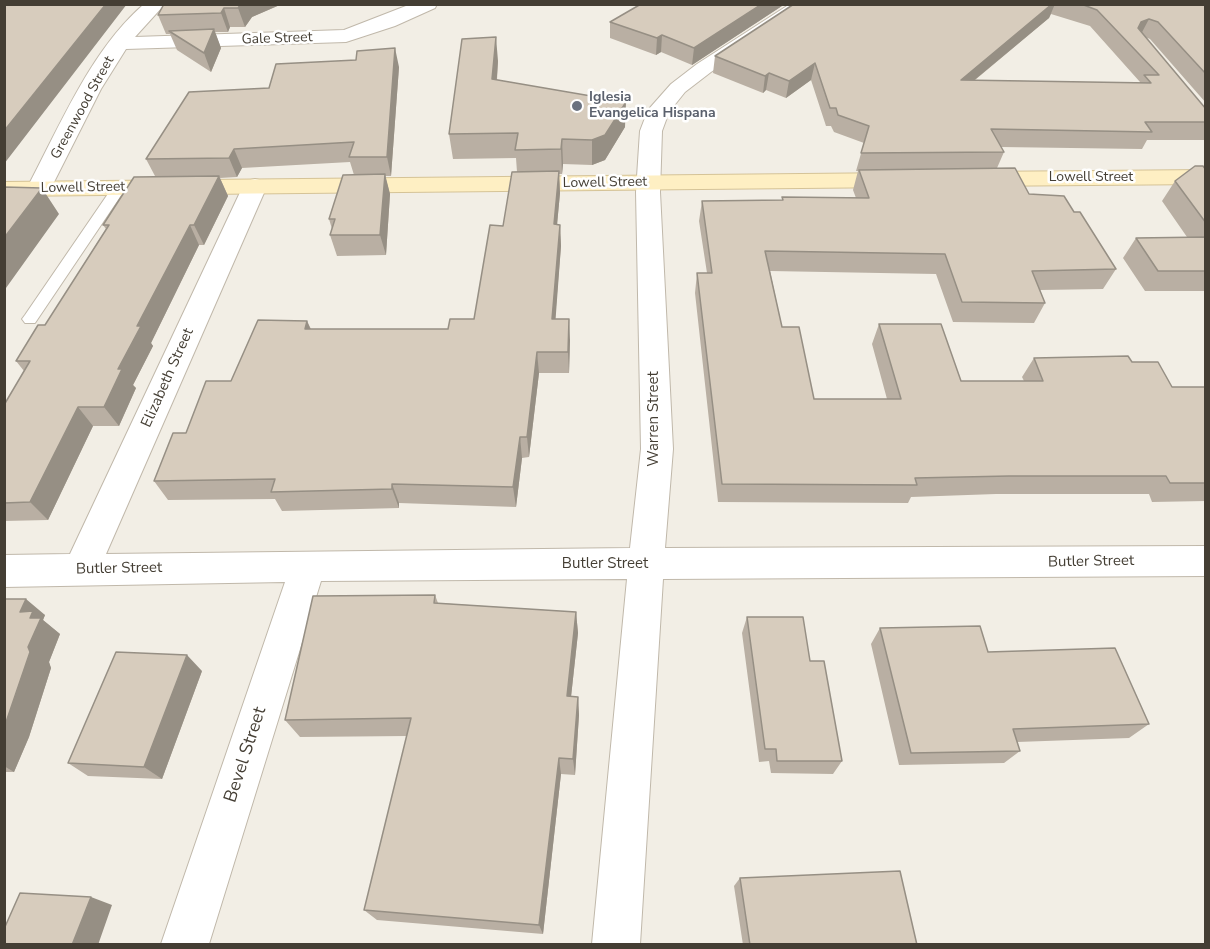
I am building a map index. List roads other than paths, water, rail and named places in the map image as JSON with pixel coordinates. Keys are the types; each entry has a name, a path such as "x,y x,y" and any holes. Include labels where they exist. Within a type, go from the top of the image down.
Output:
{"street":[{"name":"Greenwood Street","path":"39,188 98,78 137,19 156,4"},
{"name":"Gale Street","path":"121,43 346,36 388,22 428,4"},
{"name":"Warren Street","path":"616,945 657,448 648,182 651,131 659,110 678,88 704,68 804,4"},
{"name":"Lowell Street","path":"957,179 1206,177"},
{"name":"Lowell Street","path":"4,189 922,179"},
{"name":"Elizabeth Street","path":"81,570 255,186"},
{"name":"Butler Street","path":"4,571 308,566 1206,561"},
{"name":"Bevel Street","path":"185,945 308,566"}],"lane":[{"path":"30,319 119,188"}],"place":[{"name":"Iglesia Evangelica Hispana","path":"577,106"}]}
